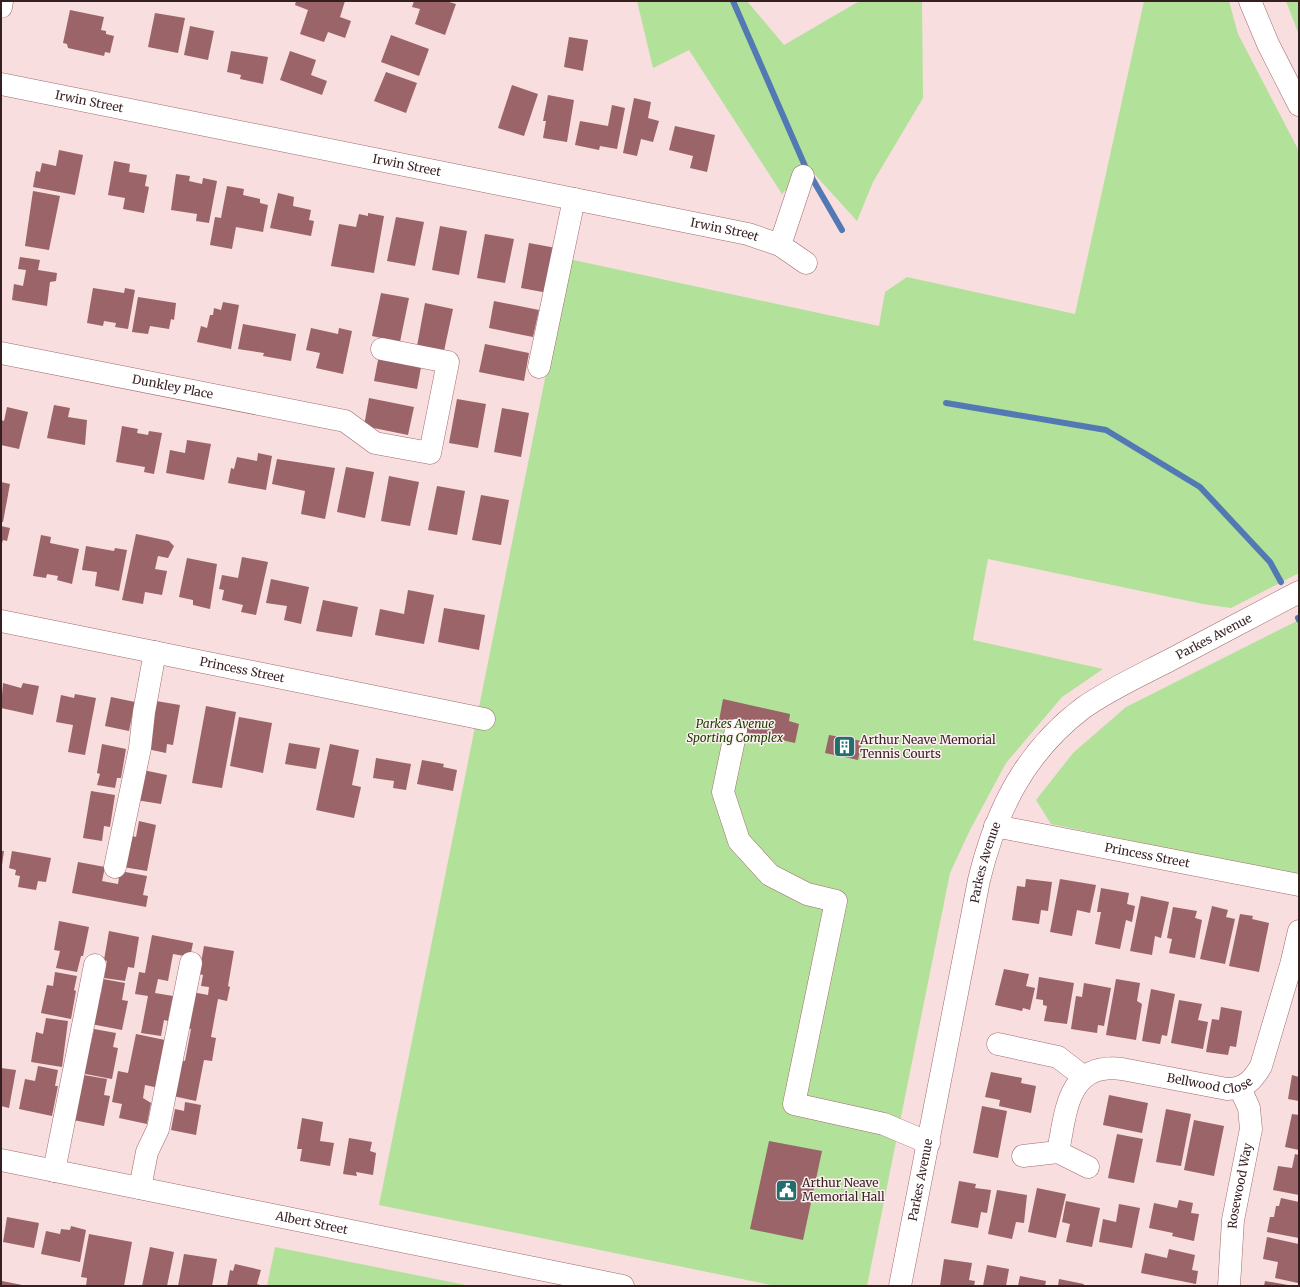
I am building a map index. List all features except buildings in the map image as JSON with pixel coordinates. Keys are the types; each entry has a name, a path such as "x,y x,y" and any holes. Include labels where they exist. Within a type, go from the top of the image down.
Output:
{"street":[{"path":"1,8 2,1"},
{"path":"1250,1 1268,44 1299,105"},
{"name":"Irwin Street","path":"1,84 748,234 780,245 806,263"},
{"path":"780,245 803,176"},
{"path":"539,367 574,199"},
{"name":"Dunkley Place","path":"1,353 345,421 375,443 430,453 448,362 382,348"},
{"name":"Parkes Avenue","path":"900,1286 979,880 986,850 995,826 1018,778 1031,759 1050,737 1084,708 1136,678 1299,592"},
{"name":"Princess Street","path":"1,621 484,719"},
{"path":"115,867 140,748 144,712 155,652"},
{"path":"736,730 723,792 738,841 770,875 807,894 836,900 794,1104 884,1124 929,1143"},
{"name":"Princess Street","path":"995,826 1299,885"},
{"name":"Bellwood Close","path":"1058,1152 1069,1097 1077,1083 1096,1070 1111,1068 1221,1089 1240,1088 1255,1078 1261,1066 1291,964 1299,931"},
{"path":"140,1188 147,1152 158,1129 191,963"},
{"path":"54,1171 95,965"},
{"path":"998,1044 1058,1057 1084,1077"},
{"name":"Rosewood Way","path":"1229,1286 1233,1220 1251,1129 1249,1108 1240,1088"},
{"path":"1023,1156 1058,1152 1088,1167"},
{"name":"Albert Street","path":"1,1160 623,1286"}],"green space":[{"path":"637,1 747,1 784,45 856,3 863,1 922,1 923,98 873,182 857,221 808,167 782,194 689,50 653,68"},
{"name":"Parkes Avenue Sporting Complex","path":"1144,1 1229,1 1238,34 1299,151 1299,573 1231,608 1203,604 988,559 973,640 1103,669 1062,697 1006,763 970,830 950,873 867,1286 776,1286 379,1205 569,259 879,326 885,292 907,277 1075,314"},
{"path":"1286,1 1299,1 1299,35"},
{"path":"1299,620 1299,876 1051,824 1036,800 1073,753 1126,707"},
{"path":"275,1247 471,1286 267,1286"}],"waterway":[{"path":"733,1 805,166 842,230"},
{"path":"946,403 1106,430 1200,487 1270,562 1281,582"}],"place":[{"name":"Arthur Neave Memorial Tennis Courts","path":"844,747"},
{"name":"Arthur Neave Memorial Hall","path":"786,1190"}]}
